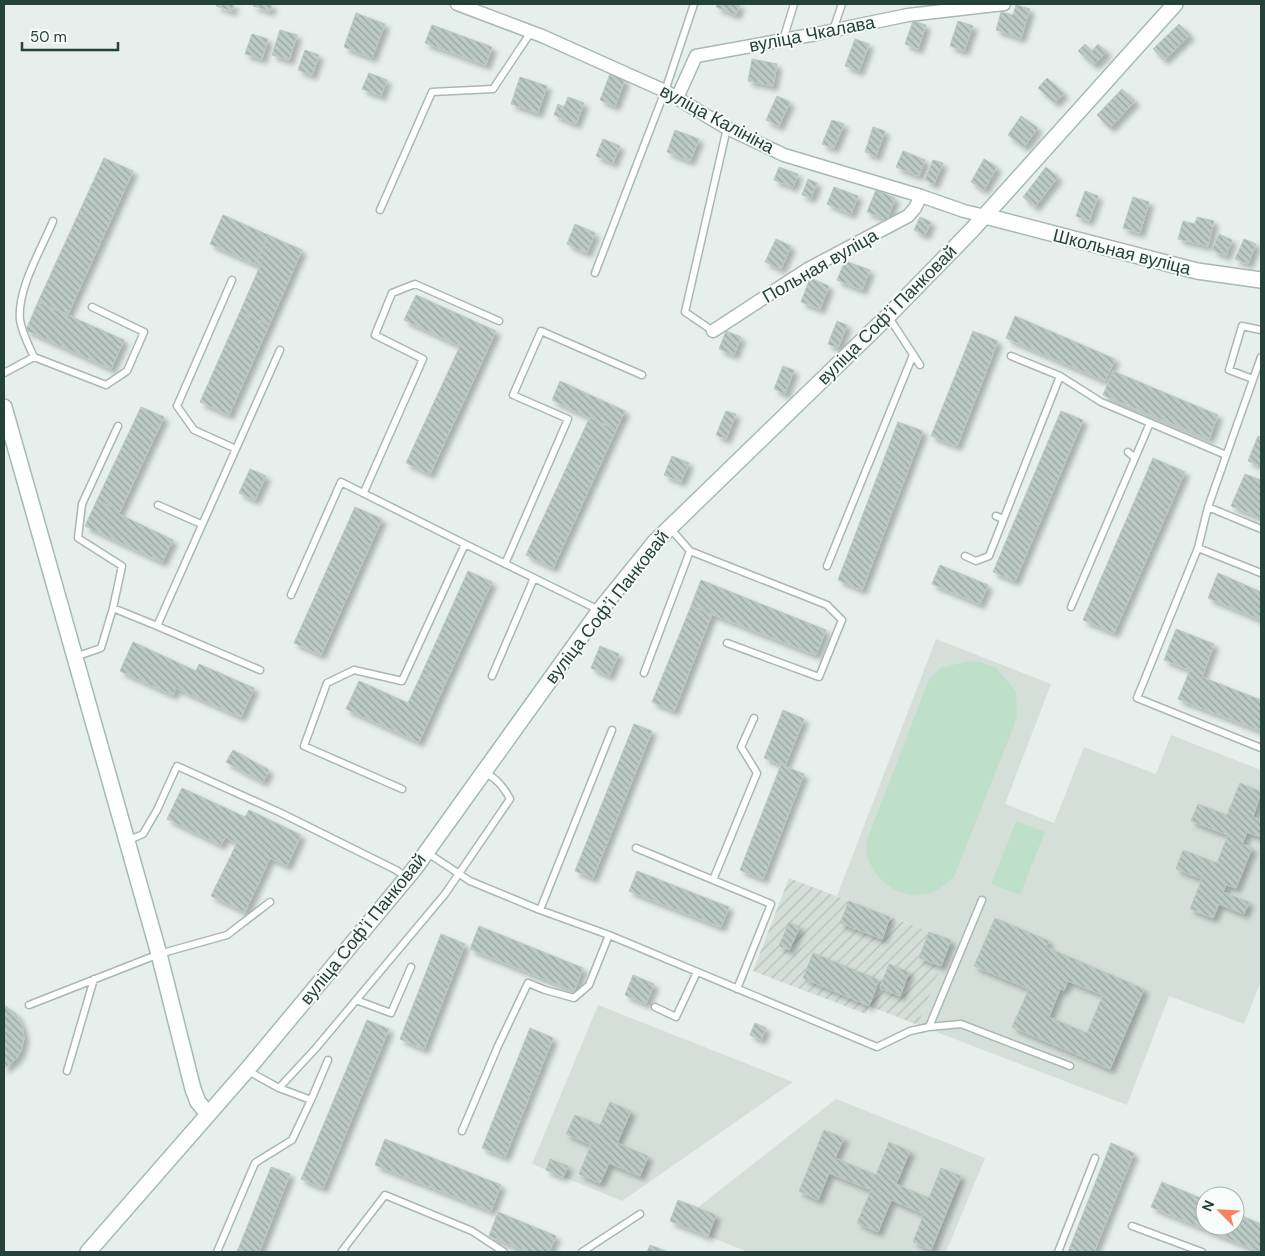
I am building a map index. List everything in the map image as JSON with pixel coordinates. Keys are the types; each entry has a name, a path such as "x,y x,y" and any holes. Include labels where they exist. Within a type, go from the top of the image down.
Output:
{"main road":[{"name":"вуліца Софʼі Панковай","path":"88,1252 246,1070 406,878 600,610 669,527 888,316 985,216 1175,4"},
{"name":"Школьная вуліца","path":"985,216 1197,271 1261,280"},
{"path":"4,407 159,954 193,1089 198,1102 208,1114"}],"street":[{"name":"вуліца Калініна","path":"457,4 531,32 665,91 727,128 784,155 985,216"},
{"name":"вуліца Чкалава","path":"676,98 696,56 908,15 1004,4"},
{"name":"Польная вуліца","path":"713,331 808,269 908,216 915,208 921,196"}],"lane":[{"path":"595,273 665,91 694,4"},
{"path":"783,40 794,4"},
{"path":"833,31 842,4"},
{"path":"380,210 432,92 493,89 531,32"},
{"path":"713,331 686,312 727,128"},
{"path":"53,221 24,289 20,309 20,322 34,357 106,385 127,372 144,332 92,307"},
{"path":"232,280 177,406 194,430 236,449"},
{"path":"364,492 423,358 374,334 392,293 415,284 498,321"},
{"path":"888,316 920,365"},
{"path":"1253,380 1228,370 1242,326 1261,330"},
{"path":"505,564 568,419 513,395 541,331 642,375"},
{"path":"157,626 280,350"},
{"path":"827,566 913,355"},
{"path":"1012,356 1060,376 1101,402 1226,455"},
{"path":"4,374 34,357"},
{"path":"1261,357 1208,507 1198,548 1137,698 1261,748"},
{"path":"966,556 976,561 989,556 1060,376"},
{"path":"1071,607 1150,423"},
{"path":"74,657 101,648 113,608 122,566 78,538 82,504 118,426"},
{"path":"1128,452 1135,458"},
{"path":"291,595 341,482 600,610"},
{"path":"158,505 201,524"},
{"path":"1208,507 1261,529"},
{"path":"996,516 1003,519"},
{"path":"669,527 690,551 827,605 842,620 819,677 727,642"},
{"path":"402,789 304,746 327,683 354,670 402,681 465,544"},
{"path":"1198,548 1261,573"},
{"path":"644,673 690,551"},
{"path":"492,676 534,578"},
{"path":"113,608 260,670"},
{"path":"714,880 757,773 742,747 754,718"},
{"path":"540,910 612,730"},
{"path":"126,841 143,834 157,810 177,766 281,813 396,870 406,878"},
{"path":"279,1088 316,1048 445,894 510,799 496,778 484,772"},
{"path":"636,848 772,904 737,988"},
{"path":"426,852 458,874 540,910 609,935 877,1047 910,1031 962,1024 1070,1066"},
{"path":"929,1027 982,900"},
{"path":"29,1005 159,954 227,935 270,902"},
{"path":"462,1131 498,1046 528,982 545,990 574,998 590,985 609,935"},
{"path":"356,1000 391,1013 410,967"},
{"path":"655,1007 676,1017 698,972"},
{"path":"67,1071 94,979"},
{"path":"217,1252 255,1163 292,1140 328,1060"},
{"path":"246,1070 279,1088 311,1100"},
{"path":"1058,1252 1096,1158"},
{"path":"345,1252 342,1251 385,1195 472,1230 504,1252"},
{"path":"582,1252 640,1214"},
{"path":"1132,1226 1202,1252"}],"shaded area":[{"path":"936,639 1051,684 1005,804 1054,823 1084,747 1156,774 1171,735 1261,770 1261,981 1244,1024 1169,996 1127,1105 918,1025 951,940 837,896"},
{"path":"789,878 951,940 918,1025 869,1006 866,1014 753,971"},
{"path":"598,1005 793,1082 622,1201 532,1164"},
{"path":"836,1099 985,1158 946,1252 748,1252 708,1236 716,1216 697,1208"}],"green space":[{"path":"968,661 981,662 996,668 1006,679 1016,691 1017,718 954,877 932,893 908,895 890,887 876,873 867,856 867,840 929,679 941,668"},
{"path":"1016,821 1045,832 1020,895 991,884"}],"building":[{"path":"217,4 234,4 232,11 216,6"},
{"path":"254,4 272,4 270,11 253,6"},
{"path":"717,4 740,4 736,15 716,7"},
{"path":"1016,5 1030,9 1021,38 996,30 1001,12 1013,15"},
{"path":"356,13 385,24 372,58 344,47"},
{"path":"913,21 926,25 918,49 905,44"},
{"path":"958,21 973,26 964,51 950,46"},
{"path":"1179,24 1190,35 1164,60 1153,49"},
{"path":"432,25 492,47 486,65 425,43"},
{"path":"280,30 297,35 289,60 272,55"},
{"path":"252,34 268,39 262,59 245,54"},
{"path":"855,39 869,44 859,71 845,66"},
{"path":"1085,44 1092,51 1098,44 1107,52 1094,65 1078,51"},
{"path":"305,50 319,55 312,75 298,70"},
{"path":"752,59 777,64 773,86 748,81"},
{"path":"369,73 387,80 381,96 362,89"},
{"path":"610,74 625,80 615,106 600,100"},
{"path":"520,77 547,86 538,113 511,104"},
{"path":"1047,78 1064,93 1055,103 1038,88"},
{"path":"1122,89 1135,101 1110,128 1097,115"},
{"path":"777,96 790,102 779,126 766,120"},
{"path":"568,97 584,103 576,124 554,115 558,104 564,107"},
{"path":"1021,116 1038,128 1024,147 1008,135"},
{"path":"832,120 844,124 834,148 822,144"},
{"path":"873,127 885,131 876,156 865,152"},
{"path":"675,130 699,139 690,161 667,152"},
{"path":"603,139 620,146 613,163 596,156"},
{"path":"903,151 925,160 919,176 896,167"},
{"path":"104,158 133,171 68,314 38,302"},
{"path":"984,159 997,167 984,190 971,182"},
{"path":"933,160 943,163 934,184 925,180"},
{"path":"779,167 798,174 793,187 774,180"},
{"path":"1046,167 1058,177 1035,207 1023,197"},
{"path":"808,179 817,183 811,198 802,195"},
{"path":"834,187 858,196 851,214 827,204"},
{"path":"876,190 895,198 887,220 867,212"},
{"path":"1085,191 1098,196 1089,221 1076,216"},
{"path":"1133,197 1149,202 1140,233 1123,228"},
{"path":"223,215 268,235 255,264 210,244"},
{"path":"920,217 931,222 925,235 914,230"},
{"path":"1197,217 1214,221 1208,246 1178,239 1183,221 1195,224"},
{"path":"575,224 595,233 587,253 567,244"},
{"path":"1219,234 1232,240 1226,256 1212,250"},
{"path":"268,235 302,250 269,325 240,312 260,266 255,264"},
{"path":"776,239 791,246 781,269 765,262"},
{"path":"1244,239 1256,244 1248,264 1235,259"},
{"path":"845,261 870,270 862,290 837,280"},
{"path":"810,278 829,286 820,309 801,302"},
{"path":"416,295 496,331 430,474 406,463 460,346 404,320"},
{"path":"38,302 124,340 111,369 26,330"},
{"path":"240,312 269,325 229,415 200,402"},
{"path":"1015,316 1115,359 1105,381 1006,338"},
{"path":"837,321 847,325 838,348 828,344"},
{"path":"726,331 741,337 734,355 719,349"},
{"path":"973,331 998,341 957,446 931,436"},
{"path":"783,366 794,370 785,394 774,389"},
{"path":"1113,371 1218,415 1209,439 1103,395"},
{"path":"560,381 625,411 616,430 552,400"},
{"path":"141,407 164,417 120,511 97,500"},
{"path":"726,411 736,414 726,439 716,435"},
{"path":"1061,411 1083,420 1015,581 993,572"},
{"path":"590,417 616,430 553,568 526,555"},
{"path":"898,422 923,431 862,590 838,580"},
{"path":"1258,436 1261,437 1261,466 1248,461"},
{"path":"672,456 689,463 681,482 664,475"},
{"path":"1153,458 1185,472 1114,633 1083,620"},
{"path":"250,469 266,476 255,500 239,493"},
{"path":"1245,474 1261,480 1261,518 1231,506"},
{"path":"97,500 120,511 119,514 173,540 162,562 85,526"},
{"path":"355,507 382,519 321,655 294,643"},
{"path":"940,565 988,585 980,604 932,584"},
{"path":"468,571 492,582 445,684 422,673"},
{"path":"1218,573 1261,592 1261,620 1208,598"},
{"path":"701,580 826,630 816,655 691,606"},
{"path":"691,606 712,614 674,711 652,702"},
{"path":"1176,629 1214,644 1202,677 1261,700 1261,731 1178,699 1190,670 1164,660"},
{"path":"133,642 196,671 199,664 254,688 241,717 176,688 173,695 120,671"},
{"path":"600,646 619,654 609,676 591,668"},
{"path":"422,673 445,684 419,742 346,709 359,681 408,703"},
{"path":"783,710 804,719 785,766 764,758"},
{"path":"634,724 652,731 593,878 575,871"},
{"path":"233,750 269,770 263,782 226,762"},
{"path":"781,765 804,774 763,879 740,870"},
{"path":"1240,783 1261,792 1253,817 1261,820 1261,837 1247,832 1242,844 1252,848 1236,888 1226,885 1223,892 1249,902 1244,914 1219,904 1213,918 1190,909 1202,879 1176,869 1183,850 1217,863 1228,835 1191,821 1198,804 1227,815"},
{"path":"182,788 245,817 249,810 301,835 287,866 270,858 245,912 211,896 237,843 225,837 221,845 167,819"},
{"path":"637,871 729,907 721,927 629,891"},
{"path":"849,901 890,917 882,939 840,923"},
{"path":"995,918 1049,941 1046,947 1144,989 1110,1069 1012,1027 1029,989 974,966","holes":["1068,981 1103,995 1087,1033 1049,1017 1060,989 1064,990"]},
{"path":"789,922 800,927 789,950 779,946"},
{"path":"479,926 583,968 574,991 470,949"},
{"path":"929,932 951,940 941,966 919,958"},
{"path":"441,934 465,944 424,1049 400,1039"},
{"path":"813,953 879,980 869,1006 803,978"},
{"path":"889,964 909,972 900,996 880,988"},
{"path":"633,975 654,984 646,1004 625,995"},
{"path":"4,1005 16,1014 22,1026 24,1038 21,1051 16,1059 4,1069"},
{"path":"367,1020 389,1029 323,1188 301,1179"},
{"path":"755,1023 766,1028 761,1040 750,1035"},
{"path":"530,1028 553,1038 505,1157 482,1148"},
{"path":"610,1102 631,1111 617,1143 648,1156 640,1176 609,1163 600,1183 579,1174 591,1145 566,1134 575,1115 600,1125"},
{"path":"824,1130 844,1138 835,1158 876,1175 889,1142 910,1151 896,1184 929,1198 941,1168 961,1176 931,1250 913,1242 924,1214 891,1200 878,1232 857,1223 871,1190 829,1173 818,1200 799,1191"},
{"path":"385,1139 501,1185 491,1211 375,1165"},
{"path":"1111,1143 1134,1153 1094,1252 1068,1252"},
{"path":"550,1159 568,1166 563,1177 546,1170"},
{"path":"271,1167 290,1174 259,1252 237,1252"},
{"path":"1162,1182 1195,1196 1195,1225 1151,1207"},
{"path":"678,1200 716,1215 708,1236 670,1221"},
{"path":"498,1212 556,1236 549,1252 528,1252 489,1236"},
{"path":"1245,1217 1261,1224 1261,1252 1222,1236 1245,1236"},
{"path":"650,1245 668,1252 647,1252"}]}
